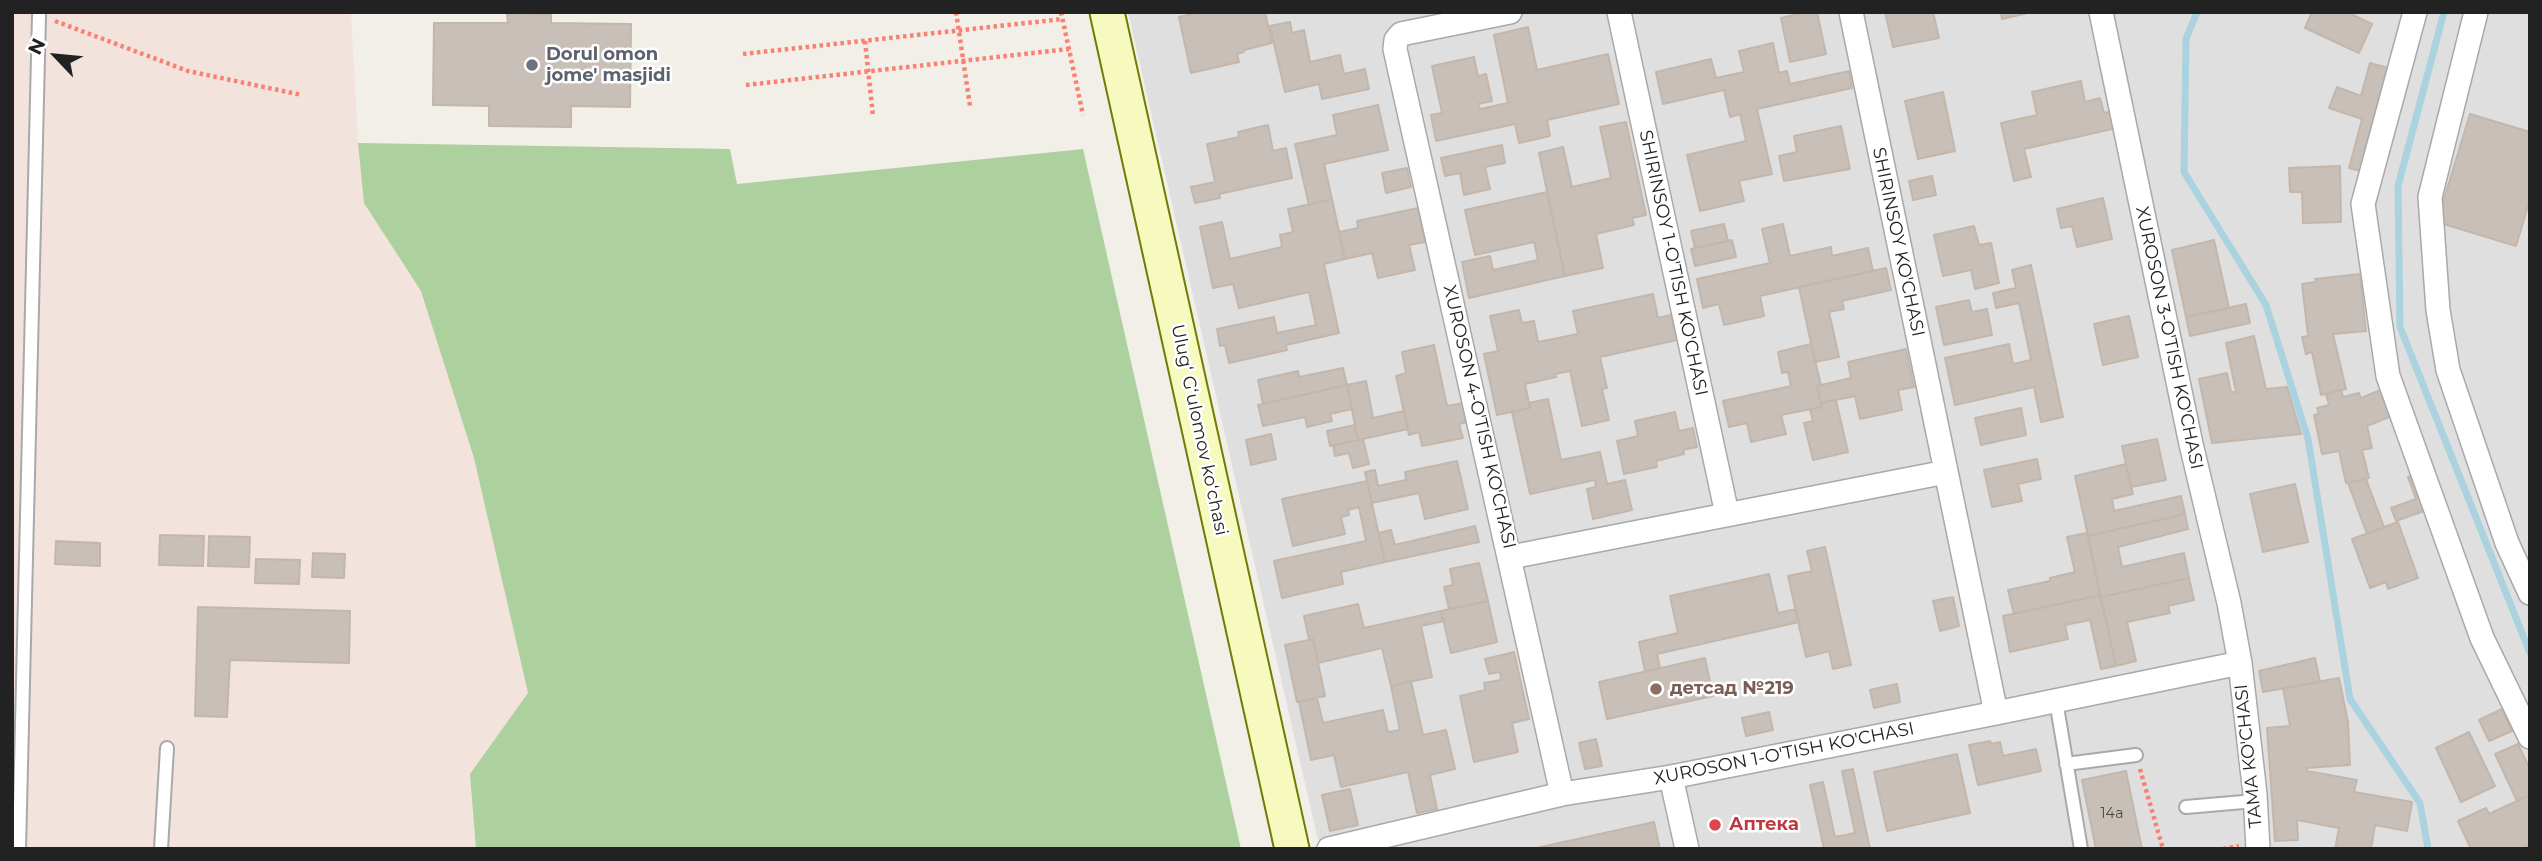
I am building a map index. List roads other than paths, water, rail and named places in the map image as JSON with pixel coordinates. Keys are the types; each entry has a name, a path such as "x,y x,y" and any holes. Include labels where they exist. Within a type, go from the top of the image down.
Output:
{"main road":[{"name":"Ulugʻ Gʻulomov koʻchasi","path":"1096,12 1278,849"},
{"name":"Ulugʻ Gʻulomov koʻchasi","path":"1107,12 1292,849"}],"street":[{"name":"XUROSON 4-O'TISH KO'CHASI","path":"1510,12 1401,34 1395,40 1562,794"},
{"name":"SHIRINSOY 1-O'TISH KO'CHASI","path":"1619,12 1727,514"},
{"name":"SHIRINSOY KO'CHASI","path":"1851,12 1996,713"},
{"name":"XUROSON 3-O'TISH KO'CHASI","path":"2101,12 2191,444 2230,603 2240,663"},
{"path":"2415,12 2363,204 2388,376 2482,638 2530,737"},
{"path":"2476,12 2430,197 2438,310 2448,370 2507,543 2530,593"},
{"path":"1511,557 1946,472"},
{"name":"ХUROSON 1-O'TISH KO'CHASI","path":"1329,849 1562,794 1671,777 2240,663"},
{"name":"TAMA KO'CHASI","path":"2240,663 2258,849"},
{"path":"1671,777 1687,849"}],"lane":[{"path":"19,849 39,15"},
{"path":"2056,701 2081,849"},
{"path":"161,849 167,748"},
{"path":"2066,764 2136,755"},
{"path":"2186,807 2255,801"}],"waterway":[{"path":"2197,12 2186,39 2184,172 2266,305 2308,439 2350,699 2420,803 2428,849"},
{"path":"2444,12 2398,186 2400,327 2530,653"}],"place":[{"name":"Dorul omon jome' masjidi","path":"532,65"},
{"name":"детсад №219","path":"1656,689"},
{"name":"Аптека","path":"1715,825"}]}
